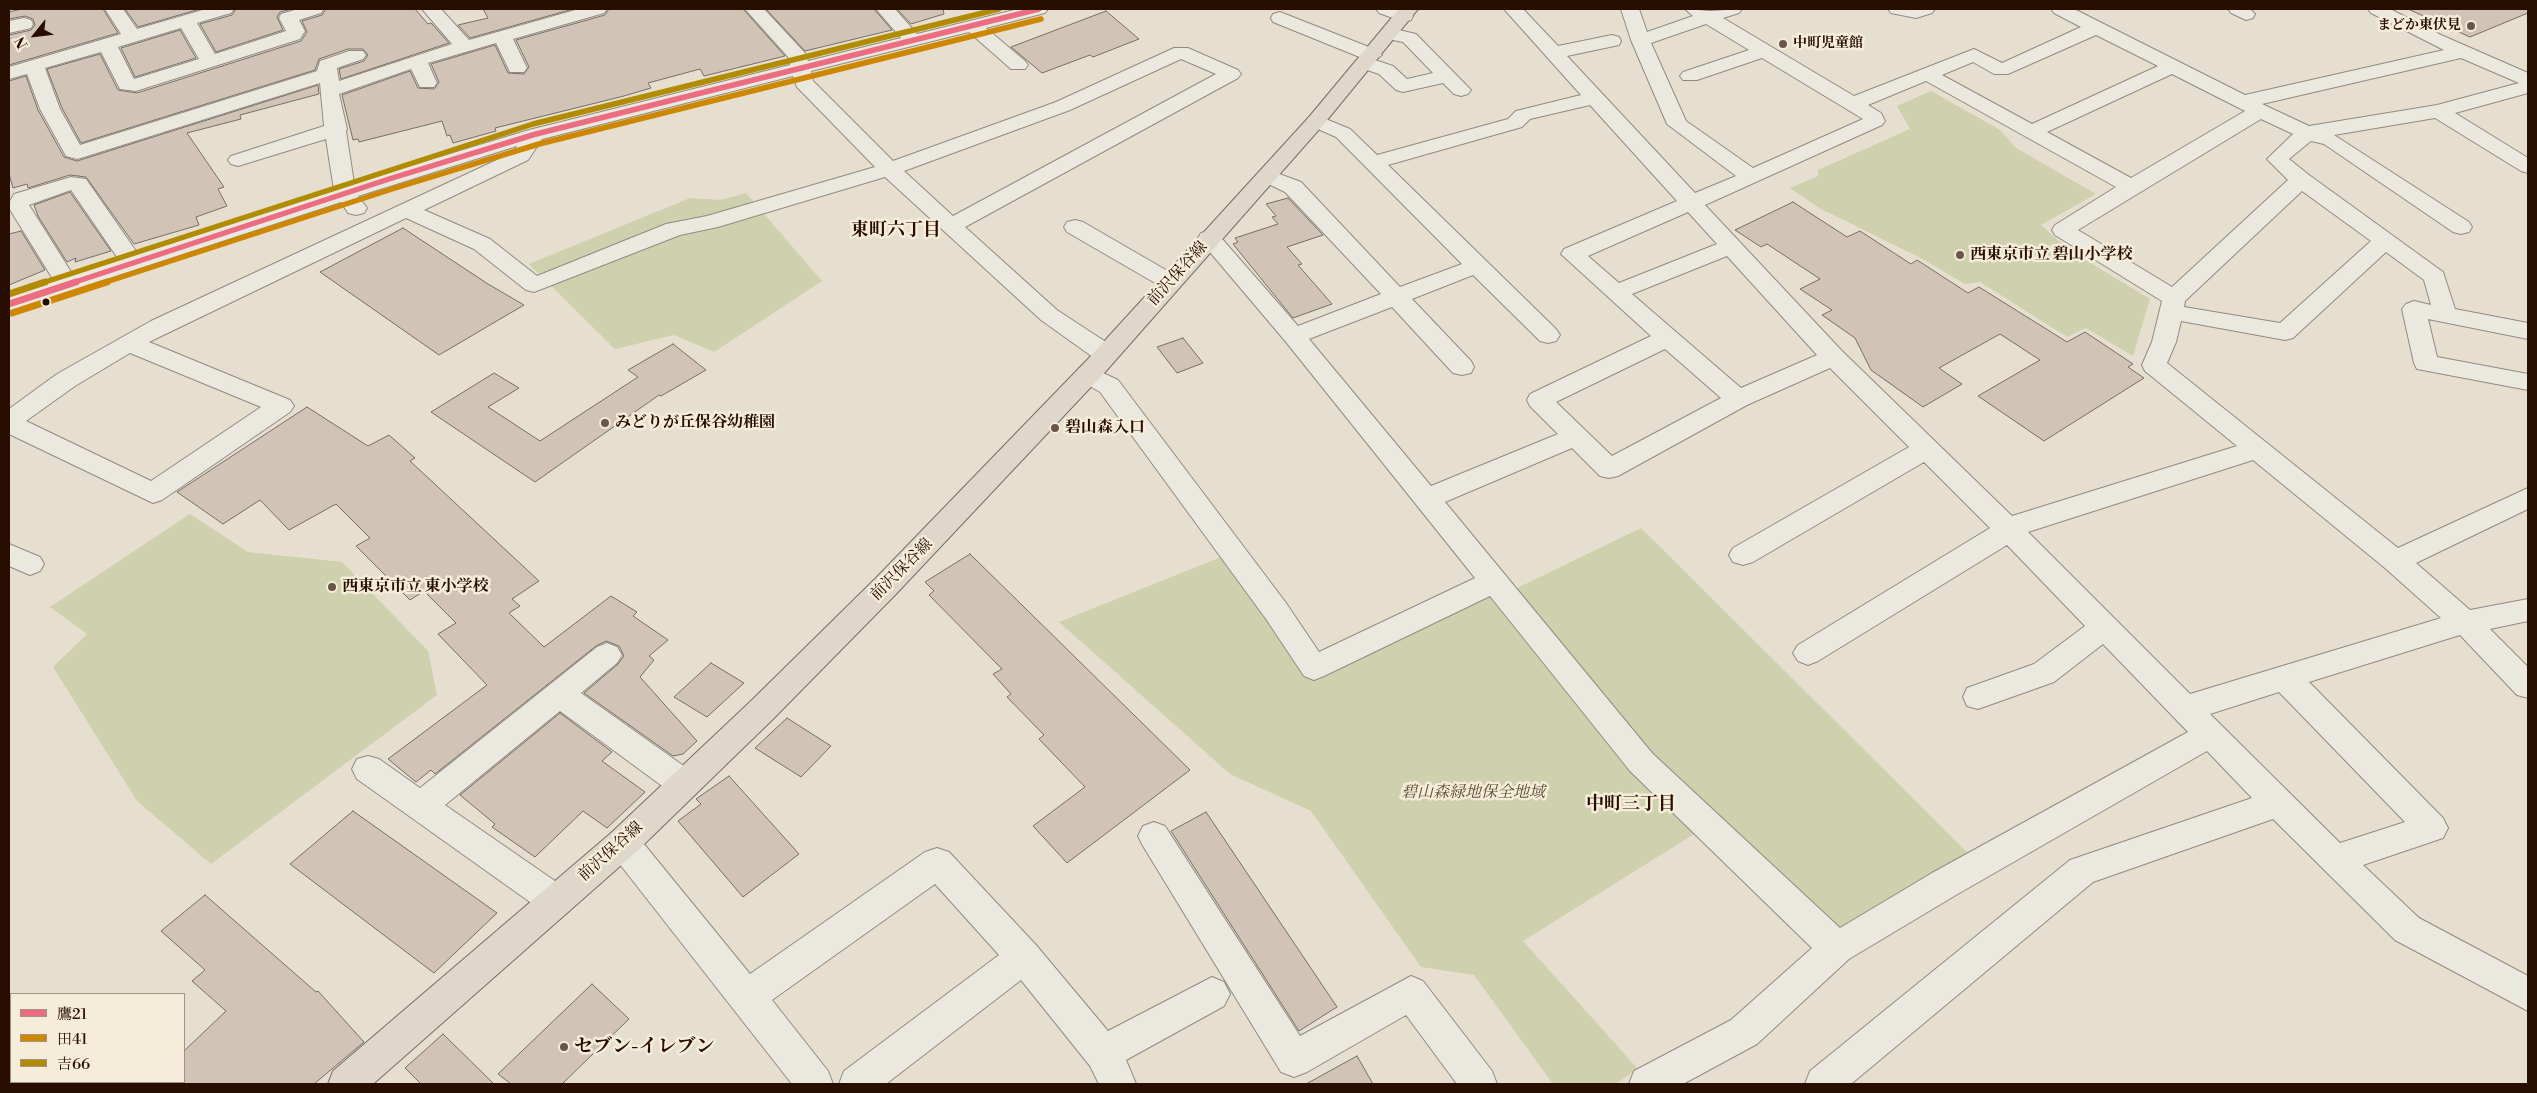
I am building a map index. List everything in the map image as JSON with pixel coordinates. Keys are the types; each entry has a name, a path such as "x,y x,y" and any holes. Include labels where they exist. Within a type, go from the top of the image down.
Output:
{"main road":[{"name":"前沢保谷線","path":"346,1084 623,843 893,580 1088,374 1267,176 1369,59 1397,17"}],"street":[{"path":"114,9 132,36"},
{"path":"9,73 225,9"},
{"path":"107,44 127,85 131,86 293,35 296,31 288,18 315,9"},
{"path":"431,9 465,47"},
{"path":"34,65 50,109 73,152 77,153 328,83 503,37 553,15 598,9"},
{"path":"754,9 798,57 804,83 889,169 1049,315 1106,354"},
{"path":"885,9 913,40"},
{"path":"9,304 345,193 536,134 913,40 978,18 1039,9"},
{"path":"1513,9 1833,357 2010,532 2334,860 2407,929 2528,994"},
{"path":"1630,9 1640,40 1677,124 1751,178"},
{"path":"1640,40 1701,13 1733,9"},
{"path":"1897,9 1916,12 1926,9"},
{"path":"2060,9 2251,106 2307,133 2331,140 2461,227"},
{"path":"2377,9 2462,52 2528,80"},
{"path":"1264,28 1287,13 1369,59 1386,70 1403,86 1447,76"},
{"path":"1701,13 1874,116 1876,121 1751,178 1572,254 1738,399"},
{"path":"1397,17 1409,38 1461,90"},
{"path":"978,18 980,34 1018,65"},
{"path":"186,21 211,62"},
{"path":"1852,104 1974,56 2001,70 2097,27"},
{"path":"503,37 517,68"},
{"path":"1552,53 1612,42"},
{"path":"1690,76 1765,51"},
{"path":"408,211 482,244 534,285 674,229 710,222 889,169 1063,106 1181,52 1231,74 950,226"},
{"path":"2386,241 2285,332 2172,305 2063,230 2131,187 2251,106 2312,88 2462,52"},
{"path":"356,56 327,65 328,83 337,129 345,193 369,228"},
{"path":"2504,69 2528,58"},
{"path":"417,60 427,82"},
{"path":"2032,131 2174,66"},
{"path":"1927,74 2131,187"},
{"path":"2445,315 2435,277 2301,180 2277,159 2307,133 2438,111 2528,87"},
{"path":"1373,163 1515,123 1523,115 1594,98"},
{"path":"2438,111 2528,167"},
{"path":"1316,121 1343,133 1548,335"},
{"path":"238,160 337,129"},
{"path":"128,343 281,406 153,493 9,422 66,380 128,343 198,306 408,211 521,156 536,134"},
{"path":"1267,176 1293,187 1462,367"},
{"path":"2301,180 2172,305 2164,342 2154,365 2395,561 2466,622 2528,686"},
{"path":"68,285 18,205 22,199 71,184 78,184 133,264"},
{"path":"1075,227 1170,282"},
{"path":"1209,238 1294,336 1641,762 1837,948"},
{"path":"1616,292 1730,247"},
{"path":"1294,336 1477,266"},
{"path":"2528,331 2414,309 2426,364 2528,382"},
{"path":"1669,337 1539,400 1609,469 1738,399 1833,357"},
{"path":"1088,374 1109,386 1276,611 1314,668 1494,582"},
{"path":"1426,499 1576,436"},
{"path":"1808,653 2010,532 2019,524 2258,449"},
{"path":"1743,556 1927,450"},
{"path":"2395,561 2528,498"},
{"path":"2184,709 2466,622 2528,610"},
{"path":"1978,698 2044,673 2104,627"},
{"path":"420,806 607,655"},
{"path":"2285,678 2432,828 2334,860"},
{"path":"559,694 684,784"},
{"path":"1647,1084 1744,1032 1837,948 1944,884 2209,735"},
{"path":"368,770 556,901"},
{"path":"1823,1084 2082,871 2277,804"},
{"path":"1154,836 1294,1059 1411,993 1479,1084"},
{"path":"623,843 748,997 815,1084"},
{"path":"748,997 937,863 1024,957 1103,1054 1118,1084"},
{"path":"857,1084 1024,957"},
{"path":"1103,1054 1212,994"}],"green space":[{"path":"1931,91 2000,130 2016,148 2096,194 2041,225 2069,250 2150,299 2133,356 2086,328 2067,337 1980,282 1965,284 1919,257 1821,209 1790,188 1818,176 1818,170 1910,129 1897,106"},
{"path":"746,193 822,281 714,352 674,335 615,349 529,264 690,198 721,200"},
{"path":"190,514 248,552 342,562 428,651 437,695 211,864 137,801 53,667 87,634 50,607"},
{"path":"1641,528 1973,858 1841,940 1642,755 1509,592"},
{"name":"碧山森緑地保全地域","path":"1226,555 1310,677 1493,591 1699,831 1523,941 1638,1069 1615,1084 1553,1084 1474,975 1421,967 1311,811 1230,774 1059,622"}],"building":[{"path":"22,9 103,9 118,33 9,65 9,35 31,30 35,25 33,19 25,16 9,19 9,12"},
{"path":"125,9 200,9 138,27"},
{"path":"236,9 292,9 280,12 277,17 283,30 216,52 200,24 232,15"},
{"path":"326,9 415,9 449,43 341,79 339,69 364,61 368,55 363,49 348,49 319,59 315,70 81,143 62,108 47,69 100,54 118,90 137,93 301,41 307,32 302,21 322,15"},
{"path":"483,9 573,9 470,38 458,25 488,18"},
{"path":"609,9 743,9 785,56 704,76 700,69 648,83 651,88 495,128 496,131 453,143 450,135 447,136 442,121 359,142 358,139 353,140 342,95 410,71 418,88 434,89 439,82 431,64 495,45 508,73 524,74 529,67 516,40 605,15"},
{"path":"766,9 874,9 892,30 805,51"},
{"path":"897,9 943,9 944,14 911,24"},
{"name":"まどか東伏見","path":"2408,9 2528,9 2528,13 2470,37"},
{"path":"1106,11 1139,39 1093,57 1090,55 1042,73 1011,47"},
{"path":"180,30 196,58 135,77 121,48"},
{"path":"26,76 38,110 64,157 77,161 318,85 319,94 240,115 241,119 187,133 224,187 218,189 227,206 196,217 199,225 134,244 86,177 70,175 28,188 27,184 13,188 9,174 9,81"},
{"path":"70,192 111,251 75,262 76,258 67,262 38,216 34,205"},
{"path":"1288,198 1323,235 1287,247 1302,264 1298,265 1332,304 1293,318 1233,244 1238,242 1235,238 1278,224 1272,217 1276,216 1266,204"},
{"path":"1793,202 1847,237 1860,231 1911,264 1917,260 1968,293 1979,287 2067,342 2085,332 2133,364 2128,367 2144,378 2044,441 1978,396 2040,360 2000,334 1939,368 1962,384 1923,407 1871,370 1855,338 1822,315 1832,310 1800,289 1820,279 1767,244 1761,247 1735,230"},
{"path":"403,228 488,284 524,305 439,355 320,272"},
{"path":"21,231 45,270 9,285 9,234"},
{"path":"1183,338 1203,363 1177,373 1157,347"},
{"path":"673,344 706,370 661,396 659,395 535,482 431,412 494,373 519,388 488,407 540,441 638,377 628,370"},
{"path":"307,407 368,446 389,435 415,458 410,461 539,581 512,599 520,606 509,613 544,647 611,596 637,612 633,616 668,640 649,656 654,660 640,677 697,741 683,754 673,756 584,693 618,664 624,656 619,646 606,641 596,646 435,774 431,770 416,782 388,759 487,685 438,634 456,623 424,591 410,600 356,546 370,538 336,504 289,530 260,500 223,524 177,492"},
{"path":"970,554 1190,770 1067,863 1033,826 1085,787 1039,739 1044,735 1007,697 1011,694 993,674 1002,669 929,595 934,591 925,582"},
{"path":"711,663 744,683 707,717 674,697"},
{"path":"560,713 612,752 602,761 645,792 607,828 583,811 535,857 492,827 495,824 460,795"},
{"path":"787,718 831,746 801,777 755,748"},
{"path":"729,776 799,854 743,897 678,821 701,804 696,799"},
{"path":"353,811 497,913 434,973 290,864"},
{"path":"1206,812 1337,1007 1299,1031 1171,831"},
{"path":"205,895 316,992 318,991 364,1042 314,1084 184,1084 185,1050 226,1011 192,981 205,970 161,931"},
{"name":"セブン-イレブン","path":"592,984 629,1019 562,1084 511,1084 498,1074"},
{"path":"443,1034 494,1084 421,1084 405,1068"},
{"path":"1357,1056 1373,1084 1306,1084"}],"transit line":[{"name":"吉66","path":"9,294 386,170 533,124 999,9"},
{"name":"鷹21","path":"9,304 389,179 536,134 1039,9"},
{"name":"田41","path":"12,313 392,189 539,144 1041,19"}],"place":[{"name":"まどか東伏見","path":"2471,26"},
{"name":"中町児童館","path":"1783,44"},
{"name":"西東京市立 碧山小学校","path":"1960,255"},
{"name":"みどりが丘保谷幼稚園","path":"605,423"},
{"name":"碧山森入口","path":"1055,428"},
{"name":"西東京市立 東小学校","path":"332,587"},
{"name":"セブン-イレブン","path":"564,1047"}],"district":[{"name":"東町六丁目","path":"896,231"},
{"name":"中町三丁目","path":"1631,805"}]}
